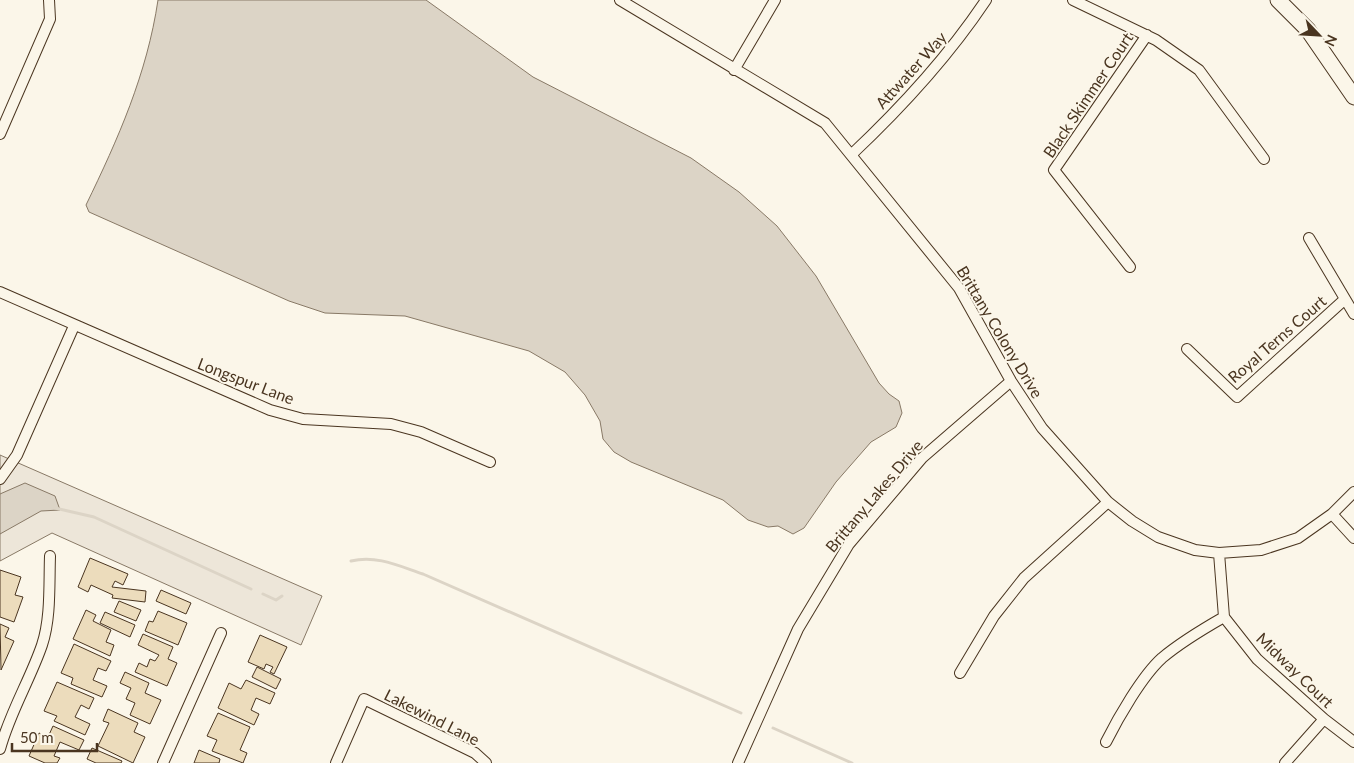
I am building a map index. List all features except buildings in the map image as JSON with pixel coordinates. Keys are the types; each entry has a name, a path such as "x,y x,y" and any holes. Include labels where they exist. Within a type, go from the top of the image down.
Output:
{"street":[{"path":"1,128 50,19 49,0"},
{"name":"Brittany Colony Drive","path":"620,0 825,123 959,288 1011,381 1042,428 1108,502 1158,538 1194,550 1219,553 1261,550 1298,538 1332,514 1354,492"},
{"path":"734,70 775,0"},
{"name":"Attwater Way","path":"851,155 873,134 961,38 986,0"},
{"path":"1073,0 1146,35 1199,70 1264,159"},
{"path":"1278,0 1308,30 1354,97"},
{"name":"Black Skimmer Court","path":"1130,267 1054,170 1146,35"},
{"path":"1309,238 1354,314"},
{"name":"Longspur Lane","path":"0,292 74,326 270,410 303,419 391,424 421,432 490,462"},
{"name":"Royal Terns Court","path":"1187,349 1237,397 1344,300"},
{"path":"0,479 17,455 74,326"},
{"name":"Brittany Lakes Drive","path":"738,763 798,629 849,544 922,458 1011,381"},
{"path":"960,673 994,616 1024,578 1108,502"},
{"path":"1332,514 1354,538"},
{"path":"1106,742 1122,711 1161,659 1196,633 1224,617 1219,553"},
{"path":"0,749 9,721 42,645 47,614 50,556"},
{"name":"Midway Court","path":"1224,617 1257,659 1324,719 1354,742"},
{"path":"163,763 221,634"},
{"name":"Lakewind Lane","path":"336,763 364,699 475,753 486,763"},
{"path":"1285,763 1324,719"}],"shaded area":[{"path":"158,0 426,0 533,77 691,158 739,192 777,226 816,276 879,383 899,401 902,413 896,427 871,442 836,482 804,528 793,534 778,526 768,527 748,520 723,500 631,462 614,452 603,439 600,421 585,395 565,372 529,351 405,316 325,313 289,301 89,212 86,205 120,131 139,80 147,54"},
{"path":"0,455 322,596 301,645 52,533 0,561"},
{"path":"25,483 55,496 60,510 41,511 0,534 0,494"}],"waterway":[{"path":"55,508 94,517 251,589"},
{"path":"351,561 379,560 423,574 741,713"},
{"path":"263,594 276,600 282,596"},
{"path":"773,728 852,763"}]}
